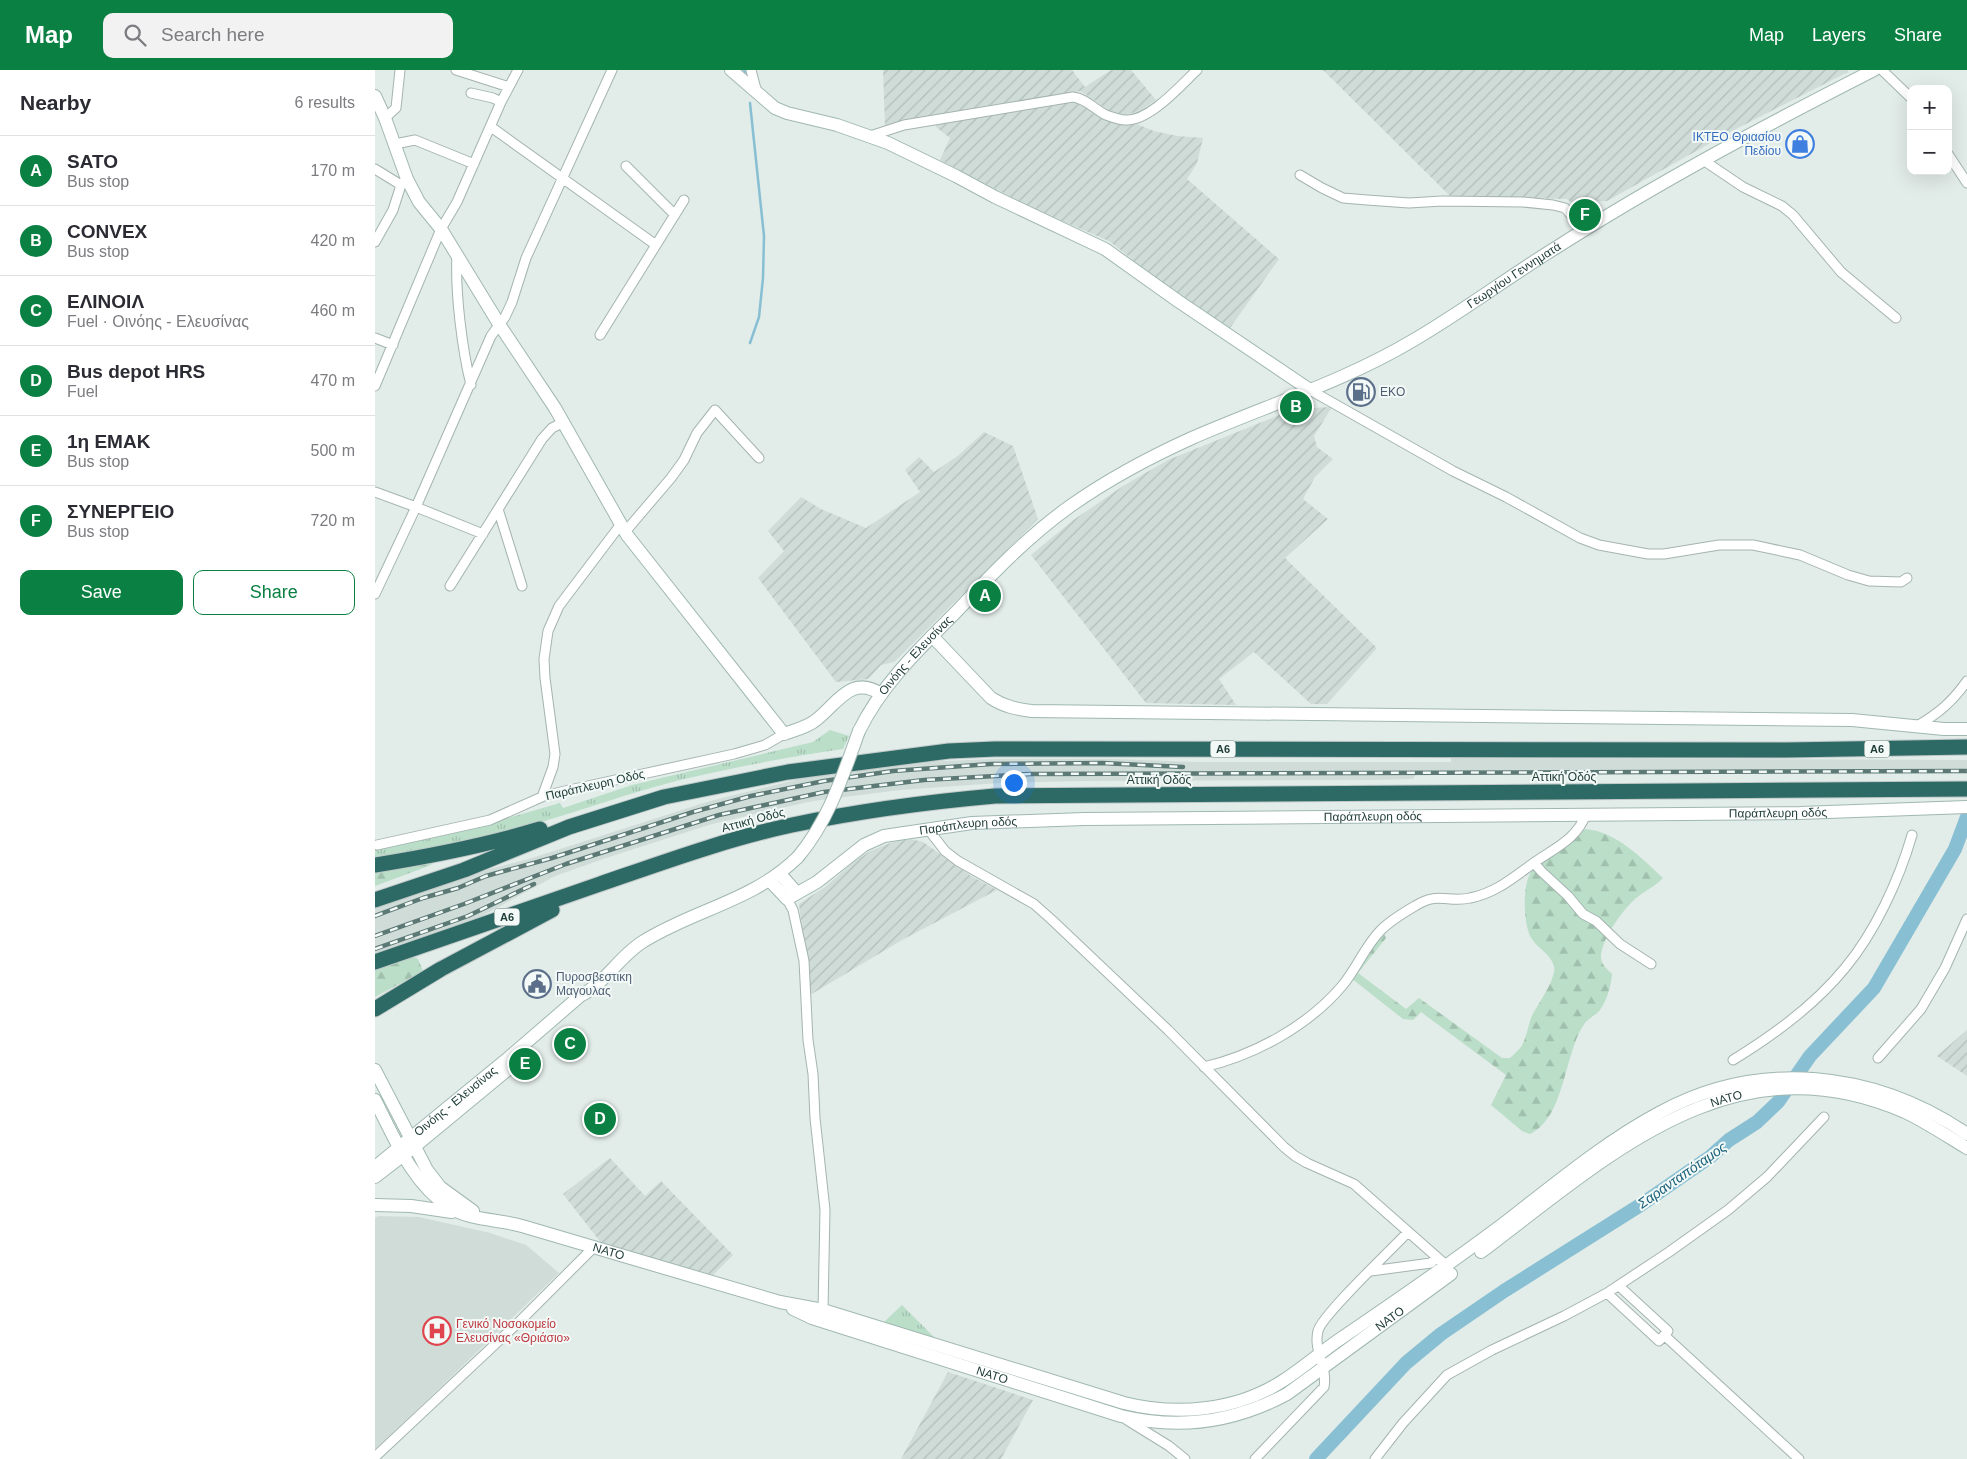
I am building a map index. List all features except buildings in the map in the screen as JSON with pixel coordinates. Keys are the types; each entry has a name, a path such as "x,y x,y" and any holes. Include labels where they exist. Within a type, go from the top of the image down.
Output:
{"highway":[{"name":"Α6","path":"375,900 464,870 569,827 663,797 788,772 949,751 1014,749 1787,750 1967,747"},
{"name":"Αττική Οδός","path":"375,962 638,871 739,839 791,825 857,812 947,800 995,796 1962,789"},
{"path":"375,865 433,855 514,837 547,827 569,827"},
{"path":"376,1009 441,969 502,935 549,911 593,894 638,871"}],"main road":[{"path":"731,70 775,108 870,136 956,176 995,198 1105,249 1177,301 1310,390"},
{"name":"Γεωργίου Γεννηματά","path":"1310,390 1377,360 1412,341 1584,230 1703,160 1858,74 1874,70"},
{"path":"375,96 395,144 404,182 457,252 499,324 564,422 623,528 785,734 816,721 838,698 862,687 874,689 878,698"},
{"name":"Οινόης - Ελευσίνας","path":"407,1147 427,1126 580,996 594,987 642,942 681,922 725,904 775,877 798,857 818,831 827,814 859,731 878,698 907,662 1012,556 1070,507 1108,482 1190,439 1310,390"},
{"path":"932,636 991,698 1002,705 1032,711 1852,720 1967,729"},
{"name":"Παράπλευρη οδός","path":"792,896 817,882 846,858 873,840 884,836 972,823 1055,820 1800,813 1967,807"},
{"path":"775,877 792,896"},
{"name":"Οινόης - Ελευσίνας","path":"407,1147 527,1053 585,1001 594,987"},
{"name":"ΝΑΤΟ","path":"375,1070 400,1118 413,1170 433,1194 450,1208 466,1215 519,1225 780,1302 823,1310 1124,1403 1180,1410 1204,1408 1243,1399 1261,1393 1281,1382 1447,1266 1609,1143 1641,1123 1681,1102 1730,1085 1804,1089 1831,1085 1859,1085 1896,1096 1933,1113 1967,1134"},
{"name":"ΝΑΤΟ","path":"1831,1085 1906,1113 1967,1148"},
{"name":"ΝΑΤΟ","path":"780,1302 812,1318 1121,1416 1181,1424 1226,1418 1267,1405 1287,1394 1619,1150 1688,1111 1734,1095 1748,1087"},
{"name":"ΝΑΤΟ","path":"375,1100 407,1147 445,1191 476,1214 494,1220"},
{"path":"400,1118 412,1128 427,1126"},
{"path":"375,1167 407,1147"},
{"path":"375,1177 407,1147"},
{"path":"375,1205 432,1208 466,1215"}],"street":[{"path":"385,118 395,108 400,70"},
{"path":"456,70 509,87"},
{"path":"375,386 441,229 457,202 501,102 518,70"},
{"path":"375,594 471,385 491,336 513,302 526,258 612,70"},
{"path":"751,70 757,92"},
{"path":"870,136 904,125 1073,97 1081,98 1105,114 1115,118 1136,119 1152,110 1197,70"},
{"path":"1882,70 1907,94"},
{"path":"471,94 493,98 501,102"},
{"path":"491,127 563,176 656,245"},
{"path":"395,144 415,140 474,164"},
{"path":"1703,160 1743,187 1782,206 1793,215 1841,272 1896,318"},
{"path":"1952,160 1967,183"},
{"path":"626,166 675,215"},
{"path":"375,169 404,182 393,210 375,242"},
{"path":"1300,175 1317,186 1343,198 1553,204 1565,208 1584,230"},
{"path":"600,335 684,200"},
{"path":"457,252 459,302 467,369 471,385"},
{"path":"375,338 393,345"},
{"path":"1310,390 1453,471 1506,497 1581,538 1599,545 1648,554 1664,554 1719,545 1753,545 1800,555 1848,575 1869,580 1901,582 1907,578"},
{"path":"542,797 555,754 544,658 548,631 559,606 623,528 671,478 697,433 715,410 759,458"},
{"path":"450,586 542,439 552,428 564,422"},
{"path":"375,492 483,534"},
{"path":"498,509 522,586"},
{"path":"1917,726 1939,712 1955,698 1967,681"},
{"name":"Παράπλευρη Οδός","path":"377,844 490,820 542,797 734,754 765,745 785,734"},
{"path":"1204,1067 1250,1052 1302,1021 1342,986 1381,930 1418,904 1435,897 1468,899 1493,891 1567,841 1583,822 1586,814"},
{"path":"928,829 945,851 967,868 1034,904 1168,1030 1295,1156 1354,1184 1370,1196 1447,1266"},
{"path":"1733,1060 1765,1040 1794,1018 1826,990 1846,967 1865,939 1889,895 1907,854 1912,834"},
{"path":"1534,863 1568,896 1583,914 1596,921 1620,944 1651,964"},
{"path":"792,896 793,910 804,961 808,1040 813,1074 815,1118 825,1210 823,1310"},
{"path":"1879,1058 1921,1009 1945,968 1967,919"},
{"path":"1375,1459 1403,1423 1447,1375 1491,1350 1564,1316 1619,1286 1729,1210 1767,1177 1824,1117"},
{"path":"1255,1459 1324,1387 1325,1381 1317,1336 1318,1328 1335,1307 1408,1232"},
{"path":"375,1457 521,1320 594,1247"},
{"path":"1371,1271 1431,1263 1436,1258"},
{"path":"1619,1286 1663,1336"},
{"path":"1607,1293 1663,1336 1799,1459"},
{"path":"1121,1416 1169,1446 1185,1459"}],"shaded area":[{"path":"883,70 1072,70 1085,87 1111,70 1131,70 1156,100 1140,111 1125,115 1109,112 1080,91 885,126"},
{"path":"1323,70 1847,70 1848,72 1732,131 1607,201 1572,203 1567,199 1450,196"},
{"path":"1078,94 1106,112 1154,131 1177,136 1203,138 1197,163 1187,179 1279,259 1230,328 1136,266 1132,259 1109,241 1032,208 940,160 950,138 936,127 936,118"},
{"path":"1332,407 1314,436 1317,447 1333,459 1315,477 1303,499 1328,519 1285,558 1377,648 1327,704 1311,704 1254,652 1219,679 1236,705 1146,703 1031,555 1072,521 1123,486 1168,460 1294,409"},
{"path":"984,432 1013,446 1038,519 894,662 881,665 868,679 836,682 758,578 784,551 768,531 801,497 821,509 866,528 920,492 905,470 919,457 934,472 959,455"},
{"path":"1451,758 1967,760 1967,773 1416,774 1413,779 1083,781 999,783 900,790 813,801 763,812 712,824 609,857 555,876 471,922 375,959 375,908 482,871 529,859 710,801 812,776 922,762 994,759 1111,759 1197,762 1451,762"},
{"path":"910,839 923,842 971,876 997,890 902,940 810,995 799,904 825,887 855,861 870,851 893,842"},
{"path":"1967,1030 1967,1076 1937,1056"},
{"path":"610,1158 645,1196 661,1181 733,1255 713,1275 602,1244 563,1194"},
{"name":"Γενικό Νοσοκομείο Ελευσίνας «Θριάσιο»","path":"379,1216 419,1217 490,1233 526,1245 559,1273 375,1450 375,1218"},
{"path":"948,1372 1033,1400 1001,1459 901,1459"}],"green space":[{"path":"830,730 849,736 843,749 802,755 680,780 508,831 375,859 375,849 379,847 473,828 560,803 563,808 632,785 813,742"},
{"path":"1585,829 1596,831 1617,840 1637,854 1663,878 1630,904 1619,917 1605,940 1601,958 1603,964 1612,974 1607,997 1600,1010 1585,1023 1578,1035 1558,1099 1551,1113 1542,1125 1530,1134 1522,1131 1491,1105 1506,1075 1421,1012 1413,1020 1403,1019 1351,978 1381,934 1384,934 1386,938 1358,973 1406,1009 1419,998 1502,1058 1510,1058 1523,1044 1531,1018 1550,985 1554,971 1550,958 1535,943 1529,933 1525,916 1525,896 1528,878 1541,861"},
{"path":"431,861 432,864 426,867 375,886 375,873"},
{"path":"411,956 418,959 423,971 375,997 375,970"},
{"path":"902,1305 936,1339 883,1323"}],"waterway":[{"path":"750,103 764,236 763,278 759,317 750,343"},
{"name":"Σαρανταπόταμος","path":"1316,1459 1406,1363 1441,1334 1504,1291 1642,1204 1710,1157 1729,1140 1757,1122 1778,1102 1810,1056 1874,988 1955,849 1967,817"}],"railway":[{"path":"375,916 423,898 458,888 486,876 552,858 693,812 751,796 824,781 893,771 991,764 1102,763 1183,767"},
{"path":"375,936 566,864 719,815 824,792 924,780 1030,774 1967,771"},
{"path":"375,949 468,916 534,884"}],"place":[{"name":"ΙΚΤΕΟ Θριασίου Πεδίου","path":"1800,144"},
{"name":"ΣΥΝΕΡΓΕΙΟ","path":"1585,215"},
{"name":"EKO","path":"1361,392"},
{"name":"CONVEX","path":"1296,407"},
{"name":"SATO","path":"985,596"},
{"name":"Πυροσβεστικη Μαγουλας","path":"537,984"},
{"name":"ΕΛΙΝΟΙΛ","path":"570,1044"},
{"name":"1η ΕΜΑΚ","path":"525,1064"},
{"name":"Bus depot HRS","path":"600,1119"},
{"name":"Γενικό Νοσοκομείο Ελευσίνας «Θριάσιο»","path":"437,1331"}]}
